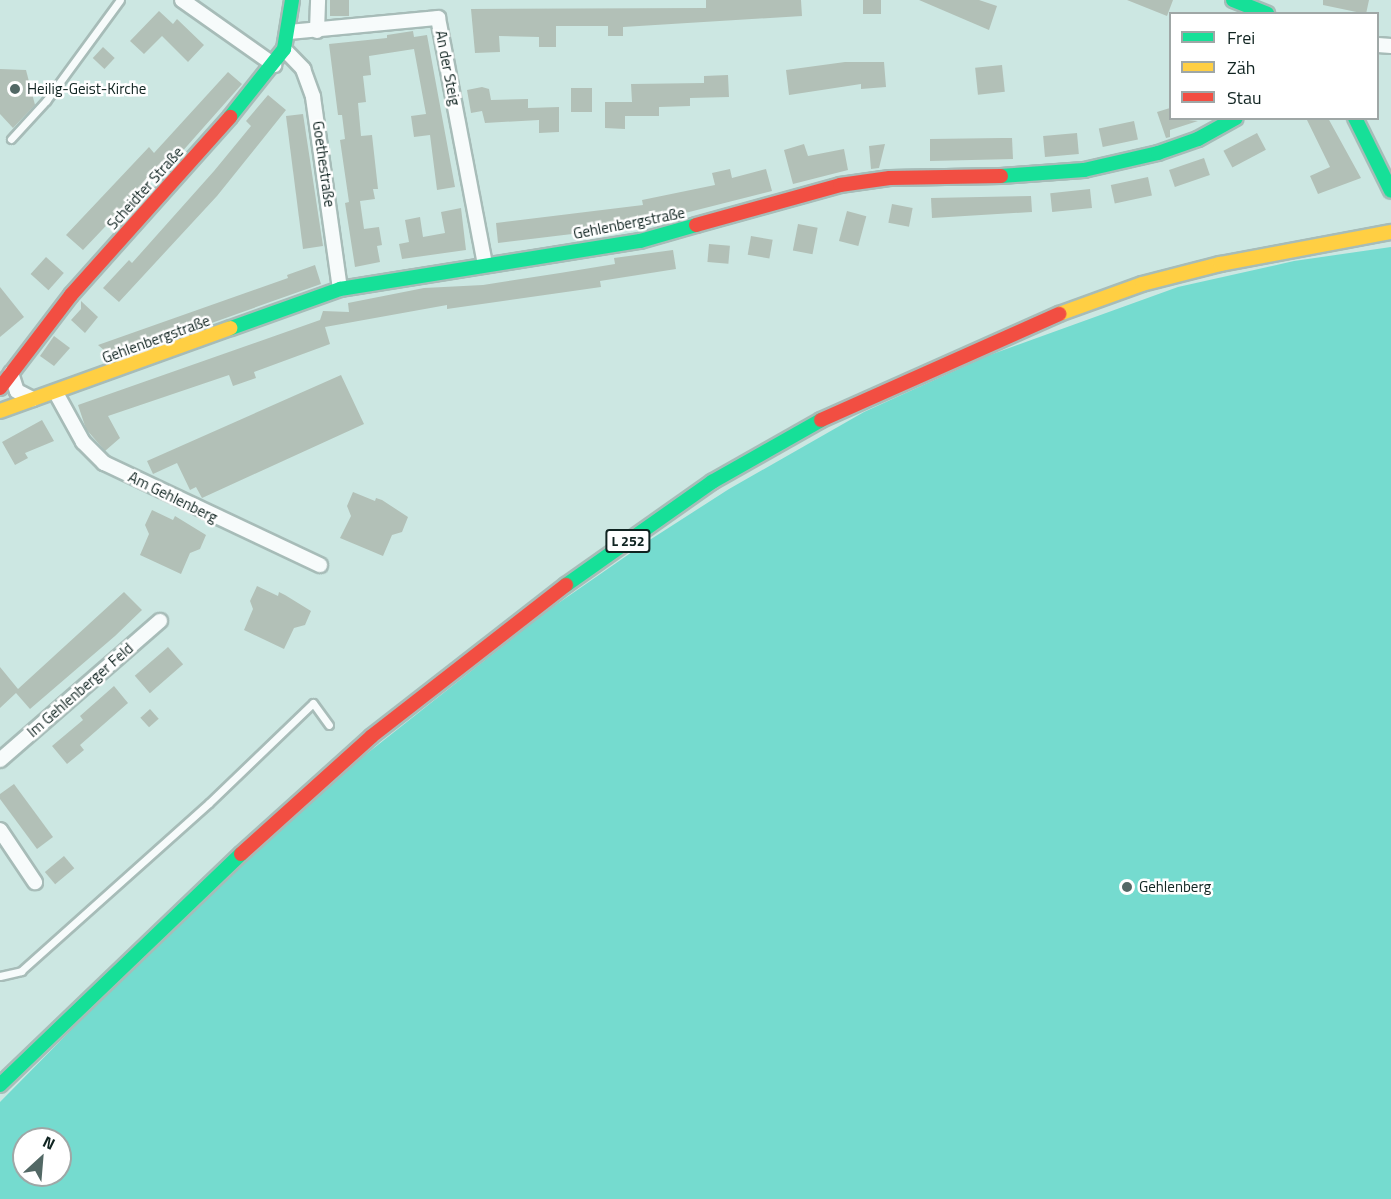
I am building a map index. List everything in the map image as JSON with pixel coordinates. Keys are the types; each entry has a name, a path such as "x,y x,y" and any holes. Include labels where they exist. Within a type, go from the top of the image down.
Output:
{"main road":[{"name":"Scheidter Straße","path":"0,388 71,295 274,65 284,49 289,32 292,0"},
{"path":"1233,0 1263,12"},
{"name":"Gehlenbergstraße","path":"0,411 56,393 340,289 640,241 840,185 890,177 1034,176 1084,170 1158,153 1198,139 1232,120"},
{"path":"1356,120 1391,191"},
{"name":"L 252","path":"0,1085 183,906 372,736 499,635 712,482 807,426 1020,329 1143,284 1220,264 1391,232"}],"street":[{"path":"182,0 274,65"},
{"path":"317,31 318,0"},
{"name":"An der Steig","path":"289,32 438,18 485,266"},
{"name":"Goethestraße","path":"284,49 303,69 313,97 340,289"},
{"path":"11,373 17,391 33,399"},
{"name":"Am Gehlenberg","path":"56,393 83,442 104,463 320,565"},
{"name":"Im Gehlenberger Feld","path":"0,760 160,621"},
{"path":"0,830 34,882"}],"lane":[{"path":"11,139 46,101 120,0"},
{"path":"0,976 11,976 21,971 209,803 313,703 329,725"}],"shaded area":[{"path":"1391,247 1391,1199 0,1199 0,1102 160,940 350,767 547,611 645,543 729,489 864,412 987,356 1178,287 1294,261"}],"building":[{"path":"330,0 349,0 349,16 330,16"},
{"path":"706,0 801,0 802,16 623,27 623,36 608,36 608,26 556,26 556,47 539,47 539,37 499,36 500,52 475,53 471,9 706,8"},
{"path":"863,0 881,0 881,14 863,14"},
{"path":"919,0 979,0 997,6 989,30"},
{"path":"1127,0 1173,0 1167,16"},
{"path":"1323,0 1369,0 1366,12 1323,5"},
{"path":"159,11 173,24 177,19 204,45 188,62 162,36 144,54 130,41"},
{"path":"413,31 414,37 427,35 455,187 437,190 430,135 414,137 411,116 426,114 414,49 369,56 371,75 363,76 366,102 358,103 361,136 372,135 378,189 373,189 375,199 360,201 364,229 379,227 382,245 377,246 380,262 355,267 345,203 349,202 340,140 345,139 342,115 338,115 329,44 387,38 387,35"},
{"path":"103,47 115,58 104,69 93,58"},
{"path":"845,62 884,62 886,87 861,89 861,84 789,95 786,70"},
{"path":"1002,65 1005,92 978,95 975,68"},
{"name":"Heilig-Geist-Kirche","path":"0,69 26,70 35,105 13,128 0,114"},
{"path":"228,72 242,84 180,154 177,151 83,250 66,235 149,147 154,153"},
{"path":"728,75 729,97 690,98 690,106 659,107 659,116 625,116 625,129 605,128 605,102 632,102 631,84 704,83 704,76"},
{"path":"482,87 489,89 491,100 528,99 528,108 559,107 559,132 539,133 539,120 485,123 482,111 471,113 467,90"},
{"path":"571,88 592,88 592,112 571,112"},
{"path":"268,95 286,110 217,196 119,302 103,288 129,260 132,263 214,171 251,126 246,121"},
{"path":"1169,108 1169,120 1198,121 1170,130 1170,137 1166,138 1157,112"},
{"path":"303,114 323,246 303,249 286,116"},
{"path":"1307,120 1329,120 1361,178 1318,194 1310,176 1330,167"},
{"path":"1134,121 1138,140 1103,147 1099,128"},
{"path":"1077,133 1079,154 1045,157 1043,136"},
{"path":"1257,133 1266,150 1232,168 1223,151"},
{"path":"1012,138 1013,159 930,161 930,139"},
{"path":"804,144 808,156 844,149 848,170 793,184 784,150"},
{"path":"885,144 879,168 871,169 869,146"},
{"path":"1204,158 1210,175 1175,187 1169,170"},
{"path":"730,169 732,178 766,169 772,191 630,227 498,243 496,223 643,205 642,200 715,185 712,173"},
{"path":"1148,177 1152,196 1115,203 1111,185"},
{"path":"1090,189 1092,208 1052,212 1050,193"},
{"path":"1031,196 1032,212 932,218 931,198"},
{"path":"892,204 913,208 909,227 888,223"},
{"path":"461,208 466,250 402,259 399,244 409,242 405,220 420,217 423,237 445,233 441,212"},
{"path":"847,211 866,216 858,246 839,241"},
{"path":"798,224 818,228 812,254 793,251"},
{"path":"751,236 773,240 769,259 748,255"},
{"path":"709,244 730,246 728,264 707,262"},
{"path":"673,250 676,269 600,281 601,287 447,309 447,305 325,327 330,344 254,372 256,378 233,386 229,375 108,416 120,438 105,451 86,429 78,405 320,320 323,311 349,312 348,303 424,288 483,285 560,273 615,264 614,258"},
{"path":"46,257 64,273 48,290 31,274"},
{"path":"315,265 321,284 113,358 98,345 288,278 287,275"},
{"path":"0,287 24,317 0,337"},
{"path":"81,301 98,317 85,333 71,320 81,309"},
{"path":"54,336 70,348 54,366 40,356"},
{"path":"341,375 364,424 202,498 196,487 190,490 177,463 153,474 147,461"},
{"path":"42,420 54,441 25,453 28,458 15,465 2,442"},
{"path":"353,492 375,501 376,498 382,500 408,517 402,532 392,535 383,556 340,538 351,516 347,506"},
{"path":"152,510 173,520 175,516 206,535 200,549 190,553 181,574 140,555 149,534 145,525"},
{"path":"257,586 278,596 279,592 311,611 305,625 294,628 284,649 244,630 253,609 250,601"},
{"path":"124,592 142,610 115,636 30,709 16,693 0,708 0,667 18,689"},
{"path":"168,647 183,664 150,693 135,676"},
{"path":"114,686 128,703 80,745 84,750 67,764 52,746 83,720 80,716"},
{"path":"150,709 159,719 149,727 140,718"},
{"path":"14,784 53,837 37,849 0,799 0,794"},
{"path":"64,856 74,868 55,884 45,872"}],"traffic: fast":[{"path":"230,117 284,49 292,0"},
{"path":"1233,0 1262,12"},
{"path":"1001,176 1084,170 1158,153 1198,139 1232,120"},
{"path":"1356,120 1391,191"},
{"path":"231,328 340,289 640,241 696,225"},
{"path":"566,585 712,482 821,420"},
{"path":"0,1085 241,854"}],"traffic: slow":[{"path":"1059,314 1142,284 1220,264 1391,232"},
{"path":"0,411 231,328"}],"traffic: jam":[{"path":"0,388 71,295 230,117"},
{"path":"696,225 840,185 890,178 1001,176"},
{"path":"821,420 1059,314"},
{"path":"241,854 372,736 566,585"}],"place":[{"name":"Heilig-Geist-Kirche","path":"15,89"},
{"name":"Gehlenberg","path":"1127,887"}]}
